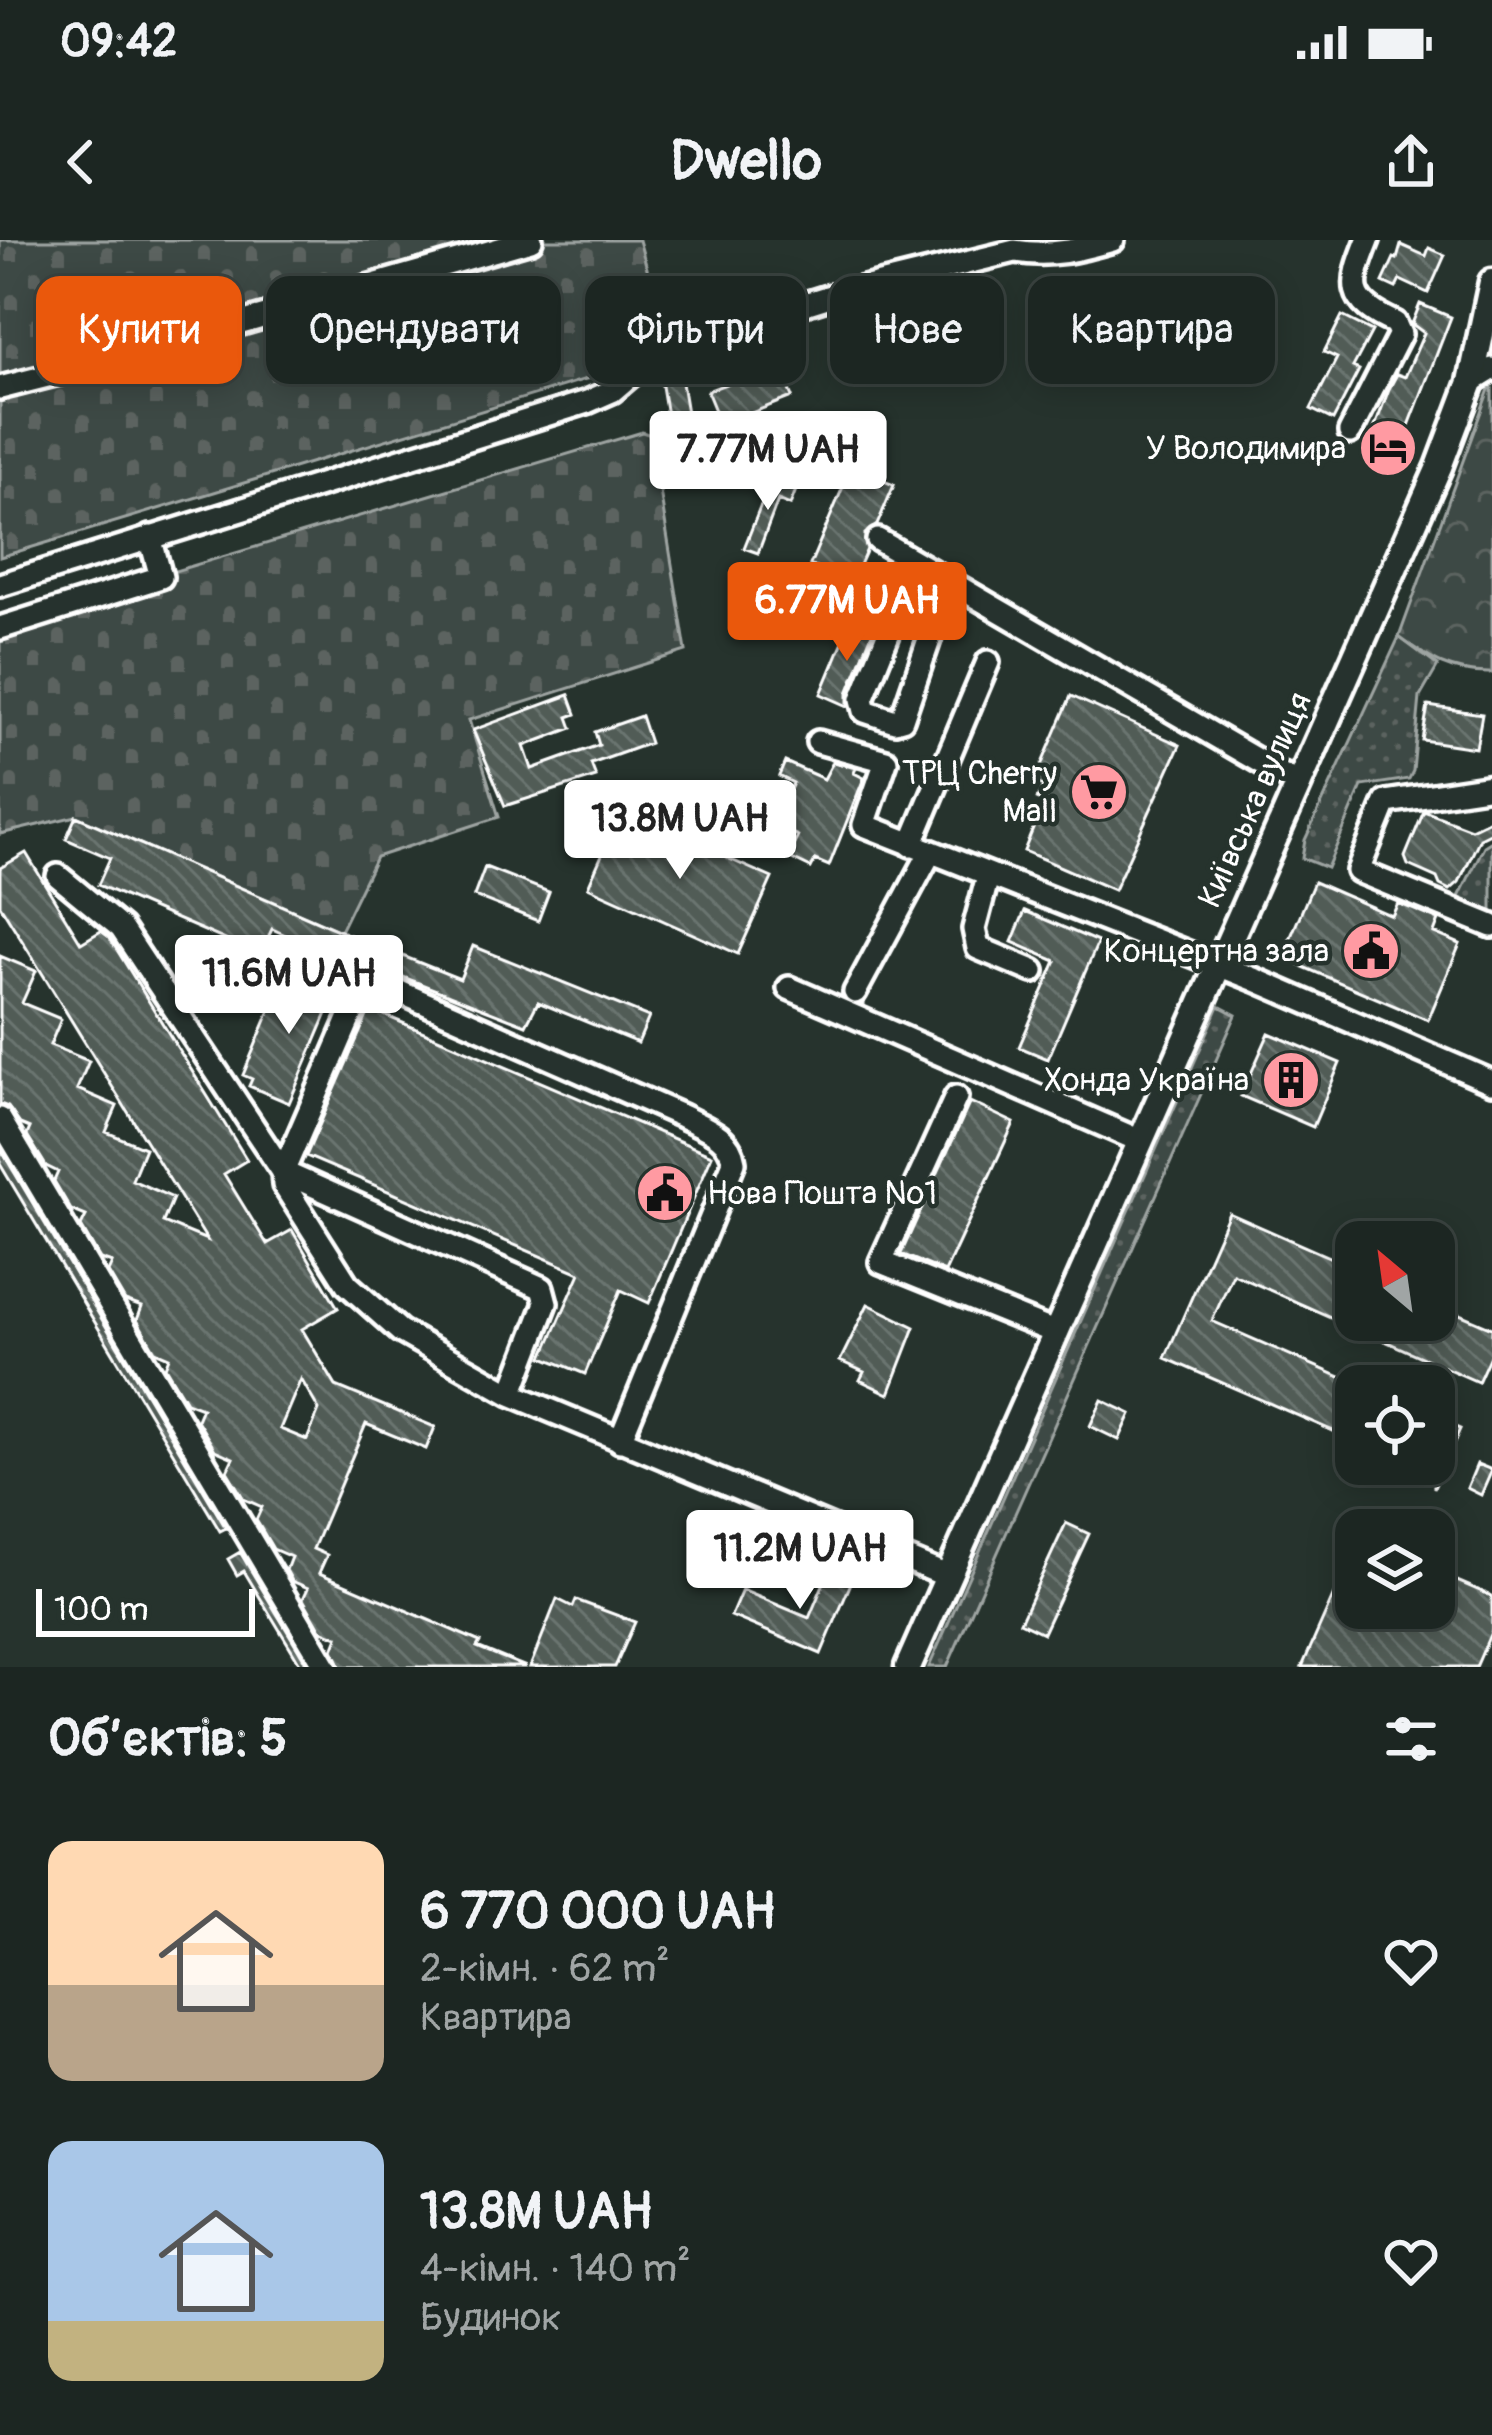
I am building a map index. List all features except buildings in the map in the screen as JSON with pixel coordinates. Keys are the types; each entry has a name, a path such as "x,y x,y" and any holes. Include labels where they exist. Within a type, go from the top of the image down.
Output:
{"main road":[{"name":"Київська вулиця","path":"908,1667 1481,376 1492,282"}],"street":[{"path":"0,388 531,240"},
{"path":"0,585 586,402 611,391 661,349 826,297 1015,250 1042,256 1067,254 1113,240"},
{"path":"1350,432 1400,334 1395,323 1368,311 1355,290 1354,274 1369,240"},
{"path":"0,628 160,578 150,537"},
{"path":"878,540 1298,784"},
{"path":"940,608 902,617 891,627 862,699 865,711 902,719 940,608 949,581"},
{"path":"855,992 920,849 988,662"},
{"path":"818,742 886,761 864,824 1217,964 1492,1082"},
{"path":"1492,786 1386,802 1358,871 1492,926"},
{"path":"58,876 121,928 283,1172 542,1288 546,1303 511,1394"},
{"path":"988,877 974,928 978,948 1033,971"},
{"path":"620,1441 734,1162 731,1147 718,1134 386,986 370,984 351,1015 283,1172 284,1185 347,1284 400,1331 511,1394 620,1441 947,1576"},
{"path":"788,988 1138,1140"},
{"path":"956,1097 881,1262 1054,1332"},
{"path":"0,1119 326,1667"}],"green space":[{"path":"0,240 639,240 649,276 585,276 585,379 0,557"},
{"path":"1492,381 1492,673 1478,673 1442,664 1399,637"},
{"path":"642,432 651,435 686,651 469,720 499,817 376,857 340,931 76,816 0,834 0,623"},
{"path":"1399,637 1438,666 1420,697 1413,771 1409,779 1362,786 1327,868 1302,858 1305,840"},
{"path":"1492,841 1492,914 1458,899 1484,846"},
{"path":"1219,1006 1236,1015 947,1667 929,1667"}],"place":[{"name":"У Володимира","path":"1388,448"},
{"name":"ТРЦ Cherry Mall","path":"1099,792"},
{"name":"Концертна зала","path":"1371,951"},
{"name":"Хонда Україна","path":"1291,1080"},
{"name":"Нова Пошта №1","path":"665,1193"}]}
